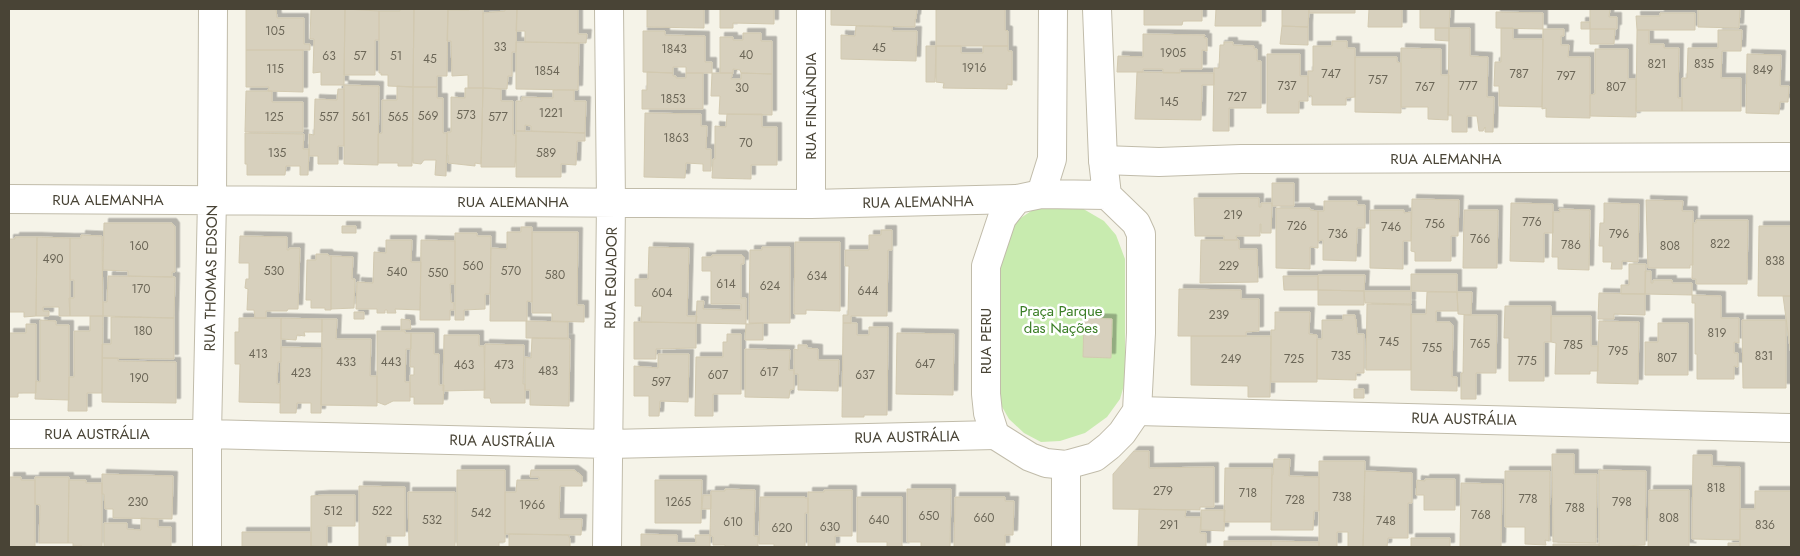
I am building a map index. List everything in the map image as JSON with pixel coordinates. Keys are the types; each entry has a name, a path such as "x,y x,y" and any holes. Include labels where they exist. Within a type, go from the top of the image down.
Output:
{"street":[{"name":"RUA THOMAS EDSON","path":"207,547 213,9"},
{"name":"RUA EQUADOR","path":"607,547 612,203 609,9"},
{"name":"RUA FINLÂNDIA","path":"811,9 811,204"},
{"name":"RUA PERU","path":"995,435 988,413 986,394 986,266 1002,218 1029,197 1052,159 1053,9"},
{"path":"995,435 1030,457 1046,463 1066,465 1095,457 1122,433 1137,411 1141,332 1141,234 1136,224 1107,195 1103,160 1097,9"},
{"name":"RUA ALEMANHA","path":"1103,160 1159,162 1250,159 1789,158"},
{"path":"1029,197 1107,195"},
{"name":"RUA ALEMANHA","path":"9,199 811,204 1029,197"},
{"name":"RUA AUSTRÁLIA","path":"1137,411 1791,428"},
{"name":"RUA AUSTRÁLIA","path":"9,434 207,434 609,444 995,435"},
{"path":"1066,465 1066,547"}],"green space":[{"name":"Praça Parque das Nações","path":"1037,207 1080,207 1104,221 1116,235 1125,259 1125,382 1120,399 1107,417 1085,433 1060,441 1041,442 1024,433 1009,419 1001,405 996,381 999,256 1015,222"}],"building":[{"path":"246,9 276,9 277,18 304,18 304,44 310,44 310,50 246,50"},
{"path":"311,9 345,9 344,85 321,85 321,72 313,73 314,39 310,39"},
{"path":"345,9 379,11 379,40 375,40 375,75 344,75"},
{"path":"400,9 414,9 413,87 388,86 388,75 381,75 379,73 379,11 400,11"},
{"path":"414,9 448,9 447,76 437,76 437,87 413,87"},
{"path":"483,9 483,88 468,88 468,75 452,76 451,41 447,41 448,10"},
{"path":"505,9 517,9 516,52 512,52 512,76 508,76 507,89 483,88 483,13 505,11"},
{"path":"517,9 578,9 578,34 587,34 586,43 525,42 525,31 516,31"},
{"path":"647,9 704,9 704,28 647,27"},
{"path":"720,9 774,9 774,24 733,23 733,28 720,28"},
{"path":"831,9 917,9 915,27 831,25"},
{"path":"936,9 1005,9 1005,30 1008,31 1008,46 936,46"},
{"path":"1144,9 1202,9 1202,21 1183,21 1182,25 1144,25"},
{"path":"1216,9 1261,9 1261,26 1215,26"},
{"path":"1282,9 1309,9 1308,27 1282,26"},
{"path":"1309,9 1355,9 1355,13 1309,13"},
{"path":"1369,9 1402,9 1402,27 1368,27"},
{"path":"1420,9 1450,9 1449,28 1420,28"},
{"path":"1590,9 1610,9 1609,17 1617,17 1617,29 1590,29"},
{"path":"1698,9 1740,9 1739,28 1698,27"},
{"path":"1496,12 1543,13 1543,29 1496,28"},
{"path":"1660,13 1695,13 1695,30 1637,30 1636,16 1660,16"},
{"path":"1581,22 1590,22 1590,29 1581,29"},
{"path":"856,26 892,27 892,31 917,31 916,61 841,59 841,35 855,36"},
{"path":"1282,26 1308,27 1308,45 1280,44"},
{"path":"1435,28 1449,28 1449,41 1435,40"},
{"path":"1449,28 1470,28 1470,56 1488,57 1487,97 1494,97 1493,132 1485,132 1485,127 1483,131 1479,131 1477,116 1467,116 1467,132 1452,132 1452,115 1448,115"},
{"path":"1501,28 1513,28 1513,39 1543,39 1542,107 1499,106 1499,86 1494,86 1495,62 1501,62"},
{"path":"1543,29 1564,29 1564,36 1561,36 1561,45 1569,45 1568,57 1590,57 1590,118 1546,117 1546,108 1542,109"},
{"path":"1590,29 1615,29 1614,44 1590,44"},
{"path":"1637,30 1649,30 1649,44 1664,44 1664,48 1679,48 1678,98 1682,98 1682,111 1636,111"},
{"path":"1718,30 1742,30 1741,51 1722,51 1721,78 1741,78 1741,111 1682,111 1682,78 1687,78 1688,48 1718,48"},
{"path":"643,31 665,31 665,35 705,36 705,62 712,62 712,73 686,73 686,67 673,67 673,73 643,72"},
{"path":"743,33 761,33 761,41 772,41 772,74 741,73 740,70 733,69 733,73 720,73 720,37 733,37 733,40 743,40"},
{"path":"1143,34 1205,35 1204,38 1207,38 1207,51 1202,50 1202,69 1180,69 1180,73 1163,73 1163,69 1143,69 1143,72 1117,72 1118,56 1143,57"},
{"path":"1332,41 1347,41 1347,48 1355,48 1355,97 1346,98 1346,105 1312,105 1312,96 1308,95 1308,71 1313,71 1313,46 1332,46"},
{"path":"516,42 579,43 578,90 516,89"},
{"path":"1224,42 1233,42 1233,45 1254,46 1254,49 1257,49 1257,61 1261,61 1261,108 1229,108 1229,131 1213,131 1214,68 1219,68 1220,45 1224,45"},
{"path":"926,46 936,46 935,82 926,82"},
{"path":"936,46 961,46 961,53 983,53 983,46 1008,46 1008,51 1012,51 1012,85 1007,84 1007,89 943,88 944,83 936,82"},
{"path":"1401,48 1441,49 1441,75 1449,75 1448,120 1428,119 1428,107 1401,107"},
{"path":"1595,49 1628,49 1628,79 1636,79 1636,117 1590,116 1590,95 1595,94"},
{"path":"246,50 303,50 303,92 268,91 269,87 246,87"},
{"path":"1267,54 1300,54 1300,76 1308,76 1308,101 1299,101 1299,113 1267,113"},
{"path":"1747,54 1781,55 1780,86 1789,86 1788,102 1780,102 1779,114 1746,113"},
{"path":"1355,57 1397,57 1397,62 1401,63 1401,113 1355,112"},
{"path":"647,72 673,73 673,76 676,76 676,78 686,78 686,73 703,73 703,109 642,109 642,90 647,90"},
{"path":"1137,72 1214,73 1214,85 1202,85 1201,120 1135,119"},
{"path":"712,73 733,73 731,79 741,79 741,73 772,74 772,115 719,114 720,96 711,96"},
{"path":"344,85 379,86 378,165 344,164"},
{"path":"397,86 413,87 412,166 398,166 398,163 378,163 378,134 382,133 382,100 397,100"},
{"path":"413,87 437,87 437,98 443,98 443,133 447,133 446,176 435,175 436,160 424,160 421,164 413,163"},
{"path":"465,88 483,88 481,164 475,163 475,166 448,163 447,132 451,132 451,97 465,98"},
{"path":"483,88 501,89 501,101 513,101 513,135 516,135 515,167 481,167"},
{"path":"338,89 344,89 344,146 338,146 338,164 318,164 318,156 309,156 309,134 314,135 315,99 337,100"},
{"path":"553,90 574,90 574,101 586,101 585,133 531,131 531,126 525,125 525,131 516,131 516,101 522,101 522,97 553,98"},
{"path":"246,91 272,91 272,102 303,102 303,132 245,132"},
{"path":"645,113 701,114 701,126 707,126 706,149 711,149 711,171 703,171 703,164 686,163 685,178 644,177"},
{"path":"727,114 762,114 762,127 777,127 777,165 751,165 751,179 712,178 713,159 715,159 715,126 726,127"},
{"path":"516,131 585,133 585,141 577,141 576,165 561,164 561,177 516,177"},
{"path":"245,133 304,134 303,149 309,149 308,175 300,175 300,166 286,166 285,175 247,175"},
{"path":"1272,183 1294,183 1294,206 1272,206"},
{"path":"1194,198 1259,198 1259,207 1261,207 1261,203 1272,203 1271,233 1261,233 1260,224 1260,236 1236,236 1237,240 1224,240 1224,236 1195,236"},
{"path":"1412,199 1459,200 1458,236 1451,236 1451,261 1415,261 1415,252 1411,251"},
{"path":"1646,200 1683,201 1682,211 1693,211 1693,265 1690,265 1690,268 1648,268"},
{"path":"1324,201 1357,201 1357,205 1365,205 1365,228 1357,228 1356,261 1323,260 1323,240 1318,241 1318,211 1324,211"},
{"path":"1511,203 1553,204 1553,233 1544,233 1544,262 1510,261"},
{"path":"1604,203 1639,204 1638,262 1622,261 1622,269 1611,269 1612,262 1603,262 1603,246 1599,246 1600,223 1604,223"},
{"path":"1276,208 1310,208 1310,210 1318,211 1318,248 1310,247 1310,269 1276,268"},
{"path":"1559,209 1590,210 1589,270 1558,269 1558,257 1552,257 1553,212 1560,212"},
{"path":"1370,210 1404,210 1404,213 1411,212 1411,241 1403,241 1403,269 1370,268"},
{"path":"1464,210 1498,210 1497,268 1463,268"},
{"path":"1696,220 1748,220 1747,284 1696,284 1696,279 1692,279 1693,223 1696,223"},
{"path":"104,223 172,223 175,227 175,272 172,272 172,277 128,276 128,271 103,270"},
{"path":"342,226 356,226 356,233 342,233"},
{"path":"1759,226 1791,226 1791,296 1758,296"},
{"path":"521,227 532,227 532,302 527,301 527,321 490,321 491,248 507,249 507,232 521,232"},
{"path":"881,230 892,230 892,250 888,250 887,316 851,316 851,323 843,323 843,315 848,315 849,266 845,266 845,250 869,250 869,235 881,235"},
{"path":"532,232 578,232 577,305 584,305 584,322 552,321 552,313 532,313"},
{"path":"455,233 477,233 477,236 491,236 490,294 485,294 485,309 464,310 464,320 455,320"},
{"path":"81,235 102,236 103,316 70,316 69,298 74,298 74,280 70,280 70,238 81,238"},
{"path":"240,236 287,237 287,250 289,248 300,248 298,309 266,311 266,318 255,318 254,310 247,310 248,289 245,288 246,279 249,279 249,263 239,263"},
{"path":"15,237 37,237 36,316 24,317 24,312 9,312 9,239 15,239"},
{"path":"37,237 70,238 70,316 59,316 59,307 43,307 43,311 49,311 49,316 36,316"},
{"path":"386,240 412,240 411,262 421,262 420,310 395,309 396,313 387,313 387,310 385,310 385,313 377,313 377,309 356,309 357,282 373,283 374,252 386,253"},
{"path":"421,240 455,241 455,284 450,284 451,302 454,303 454,310 450,310 450,320 420,320"},
{"path":"1201,240 1239,240 1239,249 1257,249 1258,282 1200,283"},
{"path":"795,242 840,242 840,311 806,310 806,314 794,314"},
{"path":"649,247 689,248 687,316 697,316 696,323 641,322 642,306 635,306 635,279 648,279"},
{"path":"762,247 790,247 790,323 749,323 750,250 762,250"},
{"path":"316,254 328,254 331,256 331,310 311,308 311,300 306,300 307,260 316,260"},
{"path":"712,255 742,255 744,257 744,264 741,264 741,298 746,298 746,324 696,323 697,301 704,301 703,309 741,310 741,304 711,304 711,271 702,271 702,257 712,257"},
{"path":"331,256 353,257 352,279 355,279 354,308 331,309"},
{"path":"1629,264 1646,264 1645,294 1621,294 1621,285 1629,285"},
{"path":"1645,271 1651,271 1651,283 1653,283 1653,280 1672,280 1672,283 1692,283 1692,295 1645,294"},
{"path":"1411,274 1457,274 1457,292 1411,291"},
{"path":"1318,275 1365,275 1364,291 1318,290"},
{"path":"108,276 175,277 174,318 103,316 103,302 107,302"},
{"path":"1283,276 1318,276 1318,290 1284,290"},
{"path":"1179,289 1241,290 1241,299 1259,299 1259,331 1246,332 1246,336 1178,336"},
{"path":"1318,290 1364,291 1364,305 1318,305"},
{"path":"1364,291 1411,291 1411,304 1365,303"},
{"path":"1427,292 1457,292 1458,311 1436,311 1436,322 1450,322 1453,326 1452,377 1457,377 1457,391 1411,390 1411,314 1426,314"},
{"path":"1457,292 1472,292 1471,315 1458,314"},
{"path":"1599,293 1645,294 1645,315 1614,314 1614,319 1598,319"},
{"path":"1692,295 1721,296 1721,318 1739,318 1739,343 1734,342 1734,353 1738,353 1738,367 1734,366 1734,379 1697,379 1695,303 1692,303"},
{"path":"1783,296 1791,296 1791,355"},
{"path":"1367,304 1411,305 1411,370 1366,370"},
{"path":"1505,306 1551,306 1551,342 1544,342 1544,381 1509,381 1509,338 1504,338"},
{"path":"354,312 364,312 364,319 354,319"},
{"path":"1275,312 1310,312 1309,334 1317,335 1317,382 1271,382 1271,330 1275,330"},
{"path":"1343,315 1355,315 1357,334 1364,334 1364,373 1356,373 1356,380 1317,379 1317,339 1322,339 1322,320 1343,320"},
{"path":"1464,315 1497,315 1496,373 1476,373 1476,399 1461,399"},
{"path":"90,316 103,316 102,393 87,393 87,411 68,411 69,377 74,377 74,331 90,331"},
{"path":"1551,316 1591,316 1591,346 1598,346 1598,371 1590,371 1590,374 1555,374 1556,343 1551,342"},
{"path":"111,317 174,318 174,359 102,358 102,344 111,344"},
{"path":"239,318 281,318 281,362 278,362 277,384 280,384 280,403 239,402 240,364 235,364 235,332 239,332"},
{"path":"281,318 322,319 322,332 304,332 305,336 297,335 296,340 281,339"},
{"path":"1084,318 1112,319 1111,358 1083,357"},
{"path":"322,319 337,319 336,339 371,339 370,376 377,376 377,406 321,405"},
{"path":"401,319 410,320 411,329 401,330"},
{"path":"40,320 56,321 56,325 69,325 69,400 35,399 36,381 40,382"},
{"path":"1742,320 1786,320 1786,388 1743,388"},
{"path":"526,321 568,322 568,338 526,338"},
{"path":"1599,321 1639,322 1638,384 1597,383"},
{"path":"634,322 696,323 696,348 656,349 656,359 634,359"},
{"path":"763,323 763,340 745,340 746,324"},
{"path":"843,323 857,323 857,335 869,335 869,327 888,327 887,415 842,417"},
{"path":"1658,323 1688,323 1688,375 1645,375 1645,342 1658,342"},
{"path":"26,324 36,324 36,393 18,393 18,397 9,397 9,333 26,333"},
{"path":"377,331 405,331 405,333 411,333 411,349 406,349 405,382 410,382 410,401 393,401 385,405 377,402"},
{"path":"411,333 434,333 434,354 439,354 439,385 444,385 443,404 414,404 414,397 410,397 410,375 414,375 414,367 410,367"},
{"path":"897,333 954,334 953,395 896,394"},
{"path":"727,334 741,334 741,394 713,394 713,416 695,416 696,357 723,357 723,342 727,342"},
{"path":"444,335 479,335 479,346 484,346 485,390 443,391"},
{"path":"1191,336 1271,336 1270,397 1248,397 1248,386 1191,385"},
{"path":"532,338 570,339 569,406 530,405 530,390 525,390 525,357 531,358"},
{"path":"485,344 524,345 523,384 525,384 525,403 491,403 490,398 484,398"},
{"path":"798,345 807,345 807,348 818,349 818,360 839,360 838,391 798,390 798,374 794,374 794,349 798,350"},
{"path":"281,347 322,348 321,413 311,413 311,403 297,403 296,413 280,413"},
{"path":"745,349 790,350 789,370 794,370 794,389 790,390 789,398 745,397"},
{"path":"658,354 689,354 688,402 660,401 659,416 649,416 649,396 634,396 634,366 658,368"},
{"path":"102,358 118,358 118,361 176,362 176,403 102,402"},
{"path":"1354,389 1364,389 1364,398 1354,398"},
{"path":"1134,451 1149,451 1149,468 1214,467 1214,507 1200,507 1200,510 1113,509 1113,474"},
{"path":"1552,454 1574,454 1574,474 1597,474 1596,543 1553,542"},
{"path":"1693,455 1712,455 1712,466 1740,467 1740,540 1692,539"},
{"path":"1274,459 1290,459 1289,476 1319,477 1319,511 1314,511 1313,530 1271,530"},
{"path":"1319,461 1365,461 1363,547 1348,547 1348,532 1337,532 1337,547 1319,547"},
{"path":"1225,468 1272,468 1271,522 1224,522"},
{"path":"457,470 505,470 505,542 499,542 499,547 457,547"},
{"path":"531,470 574,470 582,476 582,486 560,486 559,519 582,519 581,535 505,534 505,492 516,492 517,480 539,480 539,477 530,477"},
{"path":"1599,470 1646,471 1645,545 1599,547"},
{"path":"1365,471 1412,473 1412,503 1408,503 1408,538 1388,538 1387,547 1363,547"},
{"path":"1505,471 1550,471 1549,541 1545,540 1546,545 1525,544 1525,527 1505,527"},
{"path":"102,474 173,476 172,519 113,518 113,509 105,509 104,494 102,494"},
{"path":"9,477 21,477 21,480 35,480 35,547 9,547"},
{"path":"35,477 69,477 68,543 39,543 40,505 35,504"},
{"path":"1425,479 1455,479 1455,510 1424,510 1424,495 1416,495 1417,480 1425,481"},
{"path":"69,480 86,480 86,483 102,483 102,547 81,547 68,543"},
{"path":"655,480 702,480 701,523 655,523"},
{"path":"1461,483 1502,484 1501,547 1460,547"},
{"path":"359,486 405,487 405,536 386,536 386,547 359,547"},
{"path":"725,489 755,490 754,536 758,536 758,547 713,545 713,537 710,535 711,491 725,491"},
{"path":"907,489 951,489 950,547 921,547 921,542 907,542"},
{"path":"824,490 852,490 852,536 835,536 835,547 808,547 808,492 824,492"},
{"path":"1649,490 1689,490 1689,547 1648,547"},
{"path":"1755,491 1791,491 1791,547 1740,547 1740,509 1755,509"},
{"path":"408,492 455,492 455,547 409,547"},
{"path":"355,495 355,526 327,526 327,547 311,546 311,496"},
{"path":"703,495 711,495 711,509 702,509"},
{"path":"760,497 808,498 808,513 805,513 805,547 774,547 774,544 759,544"},
{"path":"857,497 902,497 902,546 905,547 887,547 887,542 857,542"},
{"path":"955,497 1005,497 1005,501 1014,501 1013,535 1005,535 1005,547 954,547"},
{"path":"1139,509 1186,510 1185,517 1201,517 1200,533 1206,533 1206,547 1138,547"},
{"path":"1201,510 1225,510 1224,531 1201,530"},
{"path":"141,518 158,519 158,527 171,527 171,547 104,547 104,523 127,523 127,529 141,530"},
{"path":"242,532 311,532 311,547 242,547"},
{"path":"509,534 568,535 570,547 509,547"},
{"path":"641,534 677,535 677,543 696,543 695,535 710,535 710,547 641,547"},
{"path":"1411,538 1450,538 1450,547 1411,547"},
{"path":"1224,541 1271,541 1271,547 1224,547"},
{"path":"1271,541 1319,542 1319,547 1271,547"},
{"path":"1728,543 1740,543 1740,547 1728,547"},
{"path":"1553,544 1599,544 1599,547 1553,547"}]}
